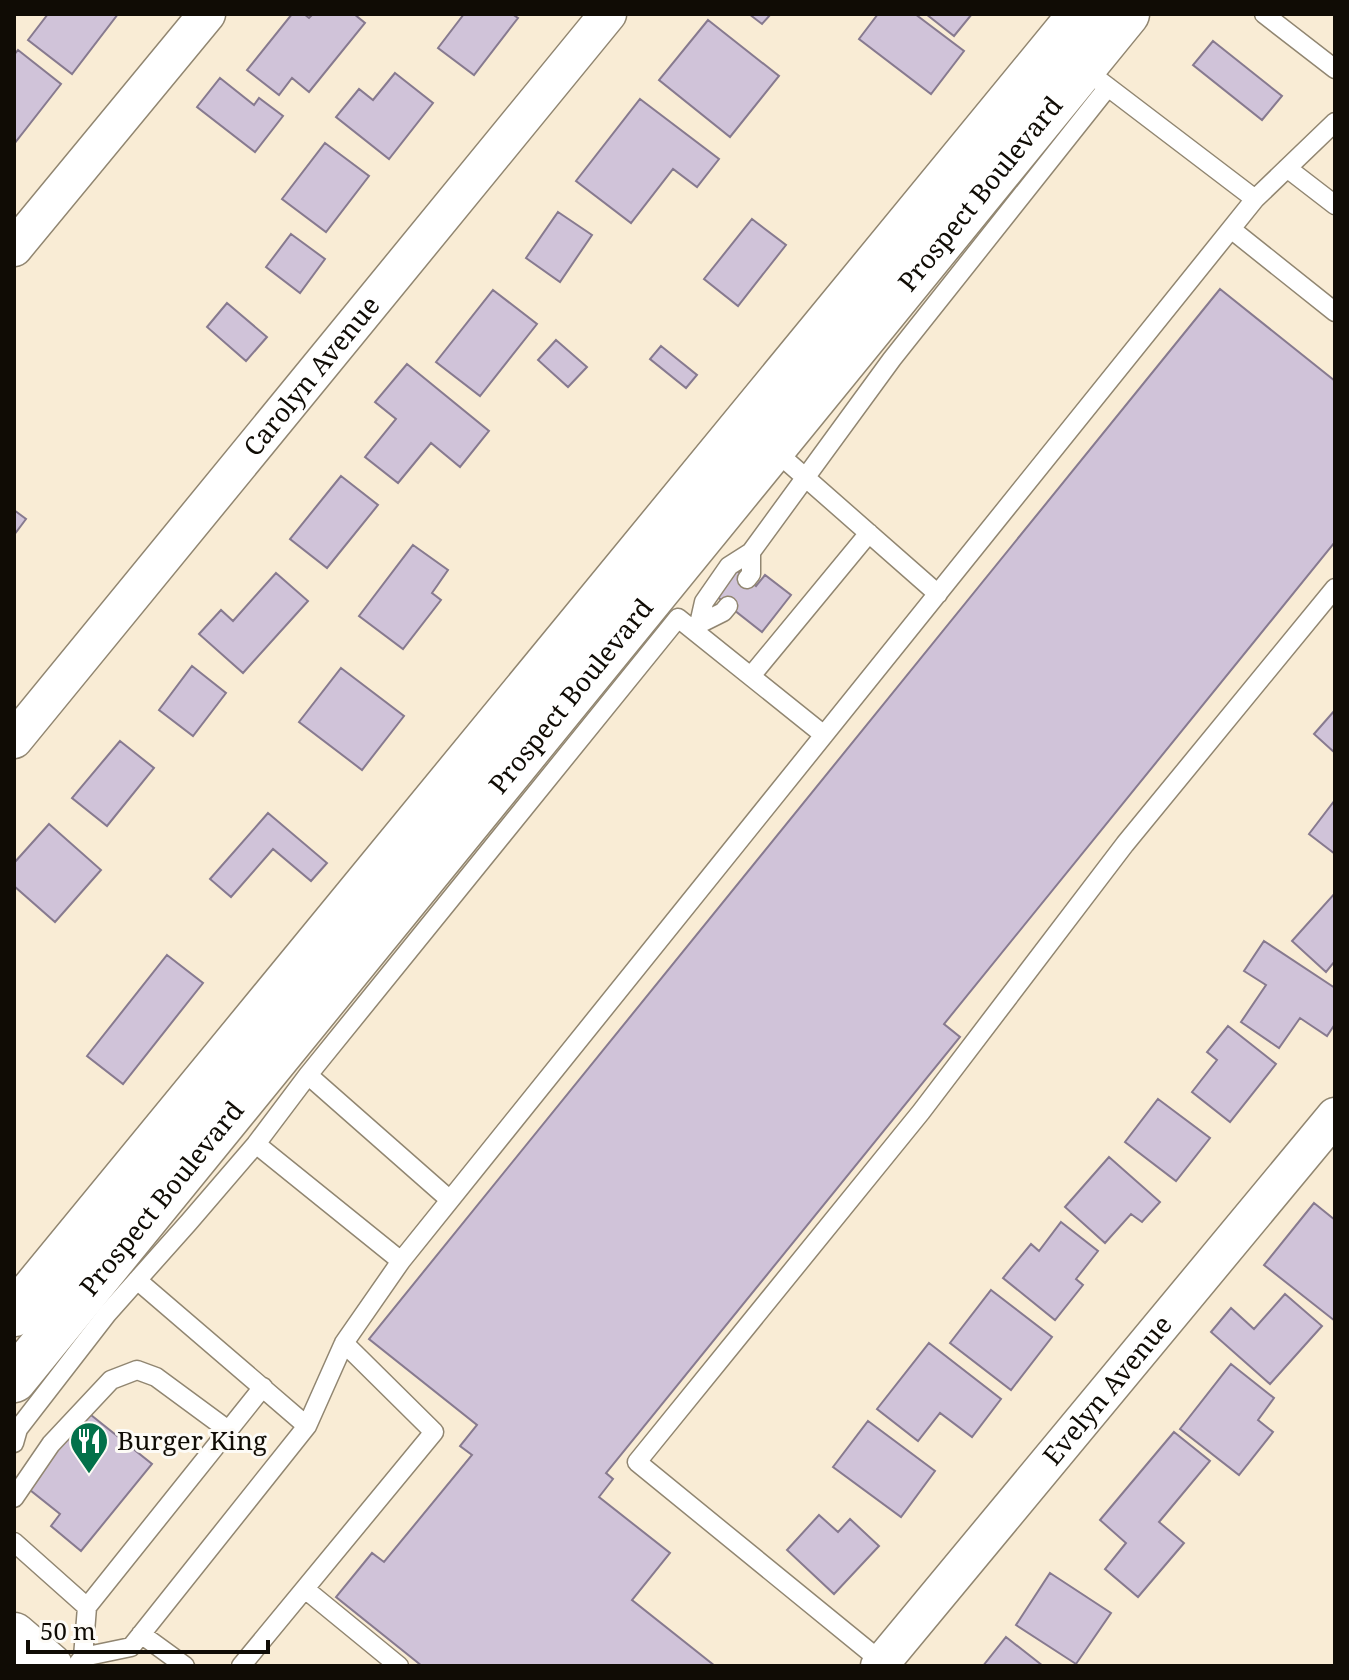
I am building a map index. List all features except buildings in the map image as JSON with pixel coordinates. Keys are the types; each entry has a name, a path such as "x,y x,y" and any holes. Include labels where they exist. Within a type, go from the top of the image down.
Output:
{"main road":[{"name":"Prospect Boulevard","path":"14,1314 1081,14"},
{"name":"Prospect Boulevard","path":"14,1380 175,1211 665,608 773,449 923,292 1096,78 1127,14"},
{"path":"14,1635 70,1663"}],"street":[{"path":"14,248 207,14"},
{"name":"Carolyn Avenue","path":"14,740 608,14"},
{"name":"Evelyn Avenue","path":"881,1664 1335,1116"}],"lane":[{"path":"1264,14 1335,69"},
{"path":"1096,78 1255,199"},
{"path":"70,1663 131,1647 307,1426 344,1343 401,1261 1255,199 1335,122"},
{"path":"1287,168 1335,205"},
{"path":"1231,229 1335,312"},
{"path":"696,627 704,602 729,566 751,552 892,359 923,292"},
{"path":"773,449 938,594"},
{"path":"751,676 869,533"},
{"path":"747,579 751,574 751,552"},
{"path":"881,1664 637,1462 921,1112 1125,844 1335,588"},
{"path":"696,627 728,606"},
{"path":"665,608 696,627 824,735"},
{"path":"15,1433 137,1280 175,1211 256,1144 308,1075 400,933"},
{"path":"308,1075 450,1200"},
{"path":"256,1144 401,1261"},
{"path":"137,1280 307,1426"},
{"path":"241,1666 434,1432 344,1343"},
{"path":"14,1498 51,1444 111,1380 137,1370 156,1377 228,1430"},
{"path":"70,1663 87,1607 263,1387"},
{"path":"14,1542 87,1607"},
{"path":"305,1589 399,1666"},
{"path":"141,1634 185,1666"}],"place":[{"name":"Burger King","path":"89,1475"}]}
